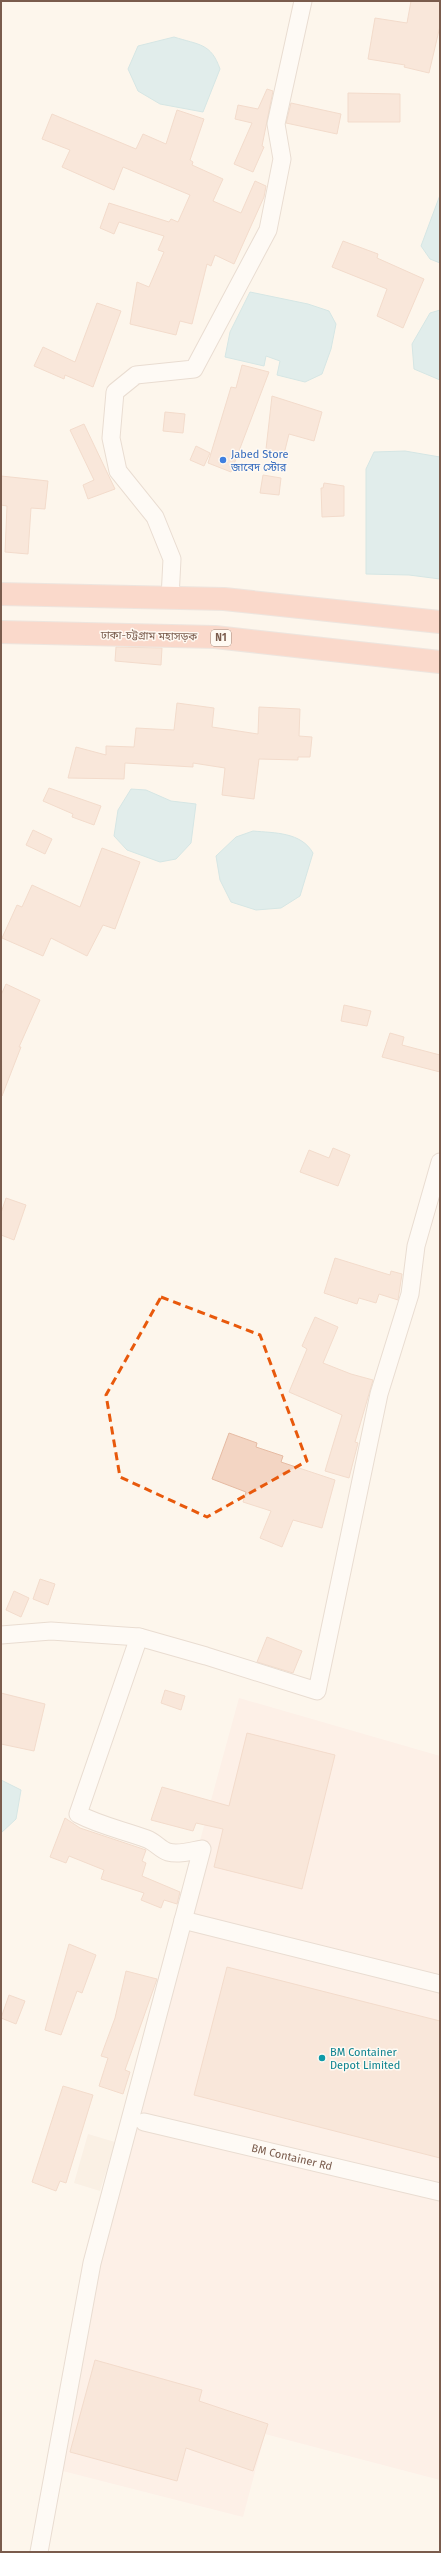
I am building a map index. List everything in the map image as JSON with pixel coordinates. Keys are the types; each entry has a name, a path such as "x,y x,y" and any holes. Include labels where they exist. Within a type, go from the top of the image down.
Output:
{"highway":[{"path":"1,594 224,599 440,622"},
{"name":"ঢাকা-চট্টগ্রাম মহাসড়ক","path":"1,632 215,637 440,662"}],"street":[{"path":"170,598 172,559 167,545 155,517 118,471 111,438 115,392 136,375 194,370 268,230 282,159 276,124 303,1"},
{"path":"1,1634 51,1631 139,1637 206,1656 317,1691 379,1394 410,1294 416,1246 440,1162"},
{"path":"38,2552 92,2263 202,1849 178,1854 167,1852 150,1840 126,1831 102,1826 78,1814 139,1637"},
{"path":"183,1920 440,1984"},
{"name":"BM Container Rd","path":"144,2122 440,2192"}],"highlighted area":[{"path":"161,1297 260,1335 307,1461 207,1517 120,1477 106,1395"}],"shaded area":[{"path":"239,1698 440,1756 440,2480 265,2434 243,2517 51,2468 80,2279"},
{"path":"88,2134 115,2142 100,2191 74,2183"}],"water":[{"path":"174,37 203,46 213,54 220,69 203,112 160,104 138,91 128,69 138,46"},
{"path":"440,195 440,263 430,259 421,246"},
{"path":"250,292 308,304 329,311 336,324 331,349 322,374 305,382 277,375 280,361 266,356 264,366 225,357 230,332"},
{"path":"440,310 440,380 414,369 412,344 430,313"},
{"path":"405,451 440,457 440,579 409,575 366,574 366,469 374,452"},
{"path":"131,789 146,790 171,801 196,804 191,843 176,859 160,862 127,850 114,836 118,810"},
{"path":"253,831 278,833 295,837 308,846 313,853 300,896 281,908 256,910 231,902 220,880 216,856 236,837"},
{"path":"1,1780 21,1790 16,1819 1,1833"}],"building":[{"path":"411,1 440,1 440,26 429,73 404,67 405,65 368,59 375,18 407,23"},
{"path":"267,89 273,91 262,146 264,147 253,172 234,164 252,123 235,119 238,105 258,109"},
{"path":"348,93 400,94 400,122 348,122"},
{"path":"291,103 341,114 337,134 286,123"},
{"path":"177,110 204,119 190,160 193,162 192,165 223,179 213,201 241,213 255,181 266,186 264,197 234,264 215,255 211,266 207,264 192,324 180,321 176,335 130,324 137,282 149,287 164,252 158,250 164,236 119,222 114,234 100,228 109,203 169,222 171,219 178,222 190,195 123,167 114,190 62,167 70,150 42,139 52,114 136,149 143,134 166,144"},
{"path":"343,241 378,254 377,258 424,279 403,328 377,316 387,289 332,267"},
{"path":"97,303 121,311 93,387 65,375 64,379 34,366 43,347 75,362"},
{"path":"242,365 269,372 231,472 208,463 231,387 236,388"},
{"path":"272,396 322,412 314,441 289,434 284,454 266,449"},
{"path":"165,412 185,414 183,433 163,431"},
{"path":"84,424 115,489 88,499 83,485 94,480 70,430"},
{"path":"196,446 210,453 204,466 190,460"},
{"path":"263,475 281,478 279,495 260,493"},
{"path":"1,476 48,481 45,509 31,508 28,554 5,552 7,506 1,505"},
{"path":"324,483 344,486 344,516 322,517 321,488 323,488"},
{"path":"116,647 162,648 161,665 115,661"},
{"path":"177,703 214,708 212,727 258,734 259,707 300,709 299,736 312,737 310,757 298,757 298,760 259,759 254,799 222,795 225,768 193,763 193,767 125,763 124,779 68,778 76,747 106,755 106,746 134,747 136,728 174,730"},
{"path":"49,788 101,806 94,825 72,817 73,814 43,801"},
{"path":"33,830 52,839 45,854 26,845"},
{"path":"102,848 140,862 115,929 103,925 87,956 51,938 43,956 2,938 17,905 22,907 32,885 80,907"},
{"path":"6,984 40,1000 19,1047 21,1047 2,1096 1,995"},
{"path":"344,1005 371,1011 367,1026 341,1021"},
{"path":"390,1033 404,1037 402,1045 440,1055 440,1072 382,1057"},
{"path":"333,1148 350,1155 338,1186 300,1172 309,1150 329,1158"},
{"path":"6,1198 26,1205 14,1240 1,1235 1,1213"},
{"path":"335,1258 390,1275 391,1271 402,1274 398,1300 379,1294 376,1303 359,1298 357,1304 324,1293"},
{"path":"315,1317 338,1327 323,1363 351,1374 373,1380 355,1442 358,1443 349,1478 325,1471 342,1415 289,1392 307,1349 302,1346"},
{"path":"229,1433 257,1443 256,1447 283,1456 281,1462 335,1480 322,1528 293,1520 282,1547 260,1538 271,1511 243,1502 246,1492 212,1479"},
{"path":"40,1579 55,1584 48,1605 33,1599"},
{"path":"14,1591 29,1598 21,1617 6,1610"},
{"path":"267,1637 302,1651 293,1673 257,1662"},
{"path":"165,1690 185,1696 181,1710 161,1703"},
{"path":"1,1693 45,1704 34,1751 1,1744"},
{"path":"247,1733 335,1755 302,1889 214,1867 223,1829 196,1823 193,1831 151,1820 162,1787 229,1806"},
{"path":"65,1818 80,1828 146,1850 142,1861 146,1863 142,1876 180,1892 177,1904 164,1900 161,1908 141,1900 144,1893 101,1879 104,1870 69,1856 66,1863 50,1857"},
{"path":"69,1944 96,1955 82,1993 77,1991 61,2035 45,2030"},
{"name":"BM Container Depot Limited","path":"227,1967 440,2021 440,2158 194,2095"},
{"path":"126,1971 157,1979 125,2070 130,2072 123,2094 99,2086 108,2058 101,2056 115,2018"},
{"path":"9,1995 25,2001 16,2024 1,2018"},
{"path":"63,2086 93,2095 66,2183 60,2181 56,2191 32,2182"},
{"path":"95,2360 202,2390 199,2401 268,2424 253,2471 186,2448 177,2481 70,2452"}],"place":[{"name":"Jabed Store জাবেদ স্টোর","path":"223,460"},
{"name":"BM Container Depot Limited","path":"322,2058"}]}
